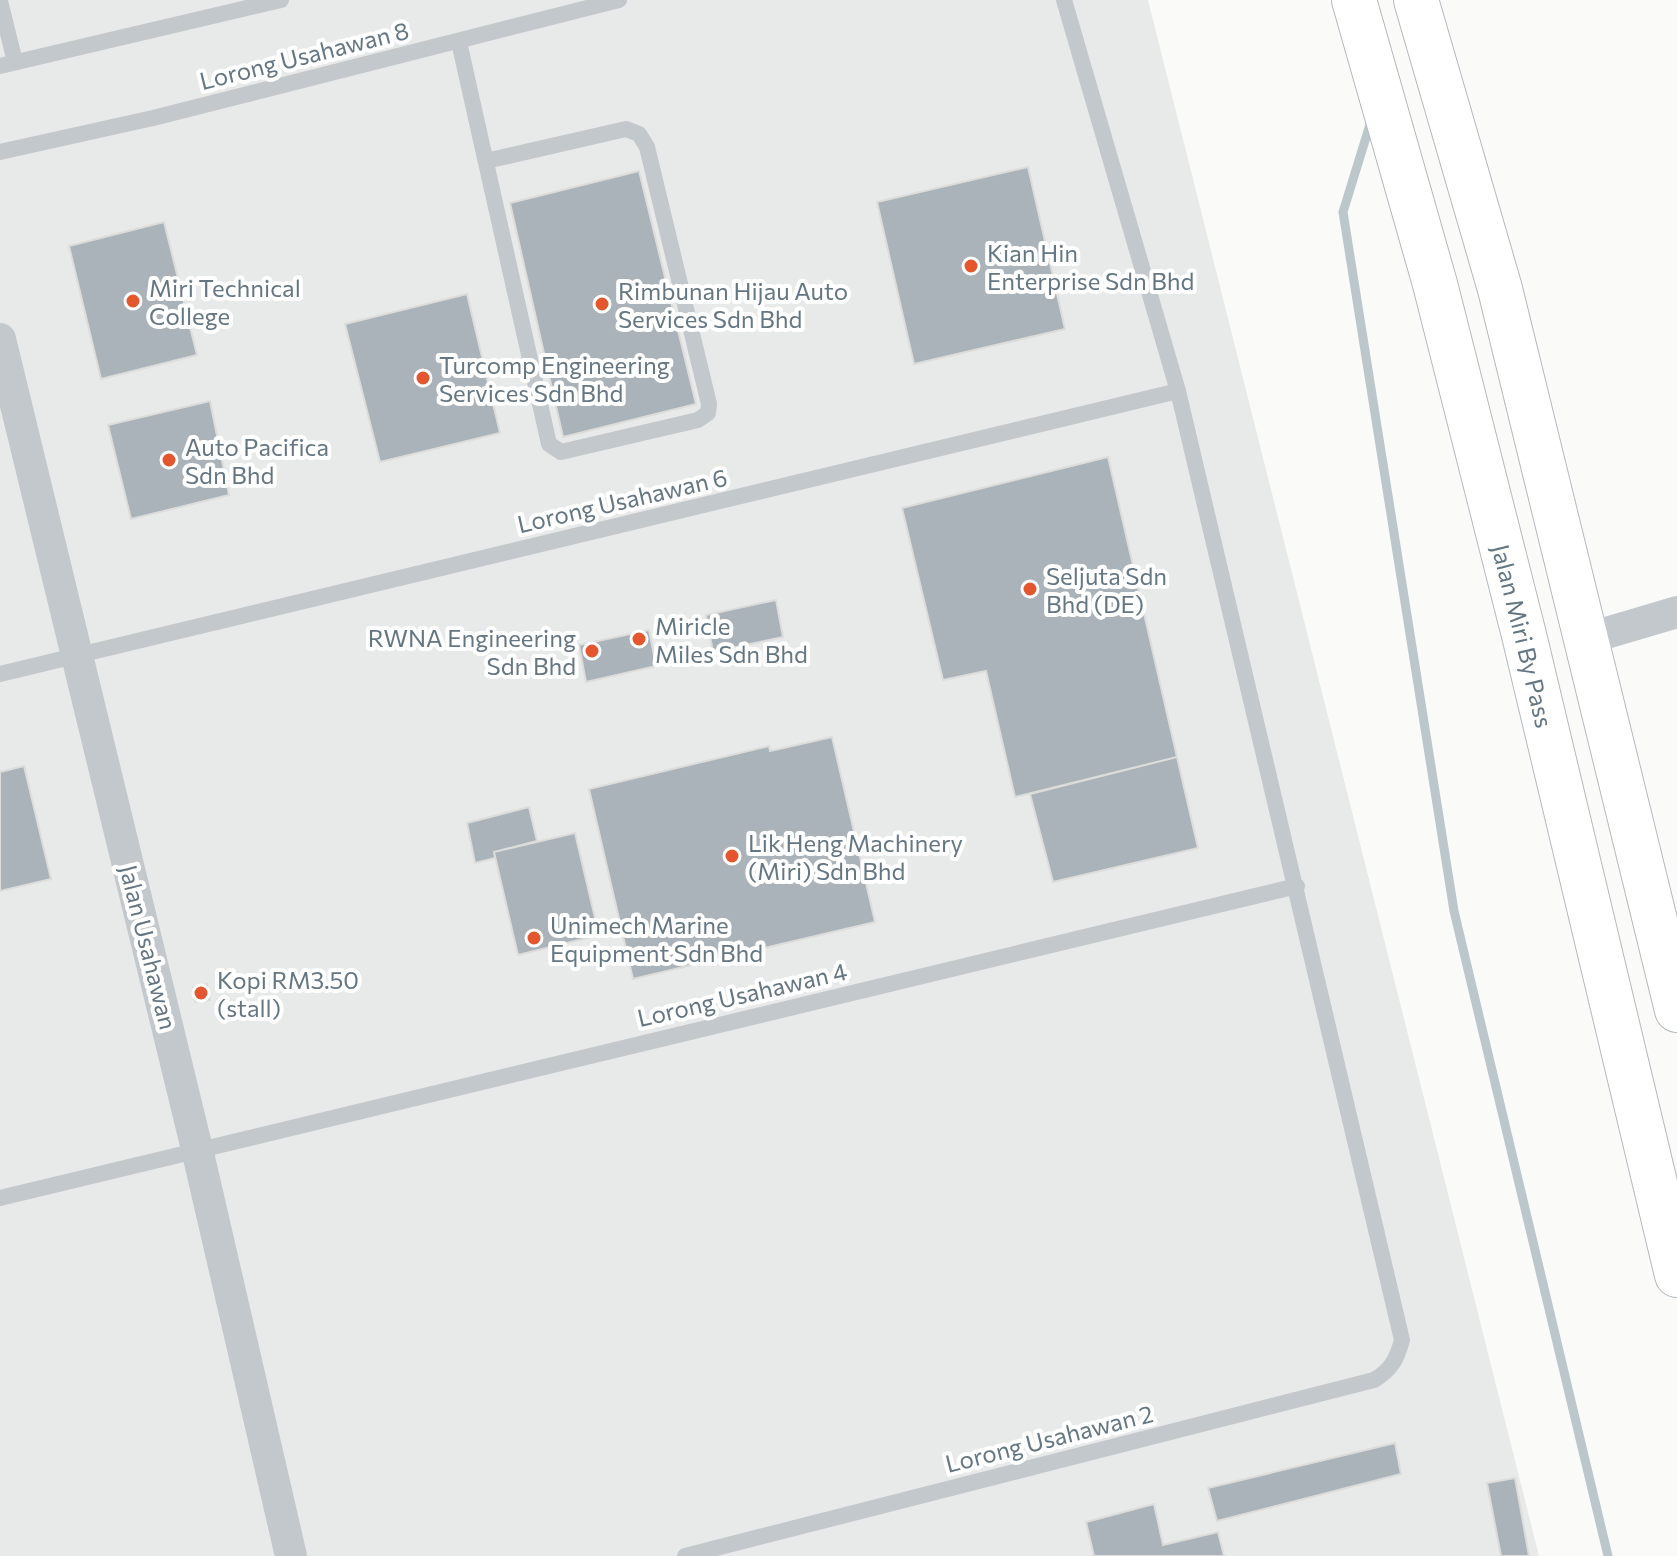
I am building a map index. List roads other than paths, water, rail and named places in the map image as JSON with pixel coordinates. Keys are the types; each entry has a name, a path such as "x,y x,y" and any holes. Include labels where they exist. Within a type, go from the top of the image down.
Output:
{"main road":[{"name":"Jalan Miri By Pass","path":"1354,0 1435,284 1517,605 1677,1275"},
{"path":"1416,0 1500,289 1677,1010"}],"street":[{"name":"Jalan Usahawan","path":"0,339 197,1149 291,1556"},
{"path":"1586,639 1662,617"}],"lane":[{"path":"0,1 7,64 281,0"},
{"name":"Lorong Usahawan 8","path":"0,152 459,42 619,0"},
{"path":"1064,0 1178,391 1297,886"},
{"path":"459,42 549,444 553,450 561,452 698,420 708,413 709,404 651,163 639,134 626,129 486,161"},
{"name":"Lorong Usahawan 6","path":"0,674 1178,391"},
{"name":"Lorong Usahawan 4","path":"0,1198 1297,886"},
{"name":"Lorong Usahawan 2","path":"685,1556 1374,1380 1387,1373 1398,1357 1402,1340 1297,886"}],"waterway":[{"path":"1372,118 1343,212 1454,911 1608,1556"}],"place":[{"name":"Kian Hin Enterprise Sdn Bhd","path":"971,266"},
{"name":"Miri Technical College","path":"133,301"},
{"name":"Rimbunan Hijau Auto Services Sdn Bhd","path":"602,304"},
{"name":"Turcomp Engineering Services Sdn Bhd","path":"423,378"},
{"name":"Auto Pacifica Sdn Bhd","path":"169,460"},
{"name":"Seljuta Sdn Bhd (DE)","path":"1030,589"},
{"name":"Miricle Miles Sdn Bhd","path":"639,639"},
{"name":"RWNA Engineering Sdn Bhd","path":"592,651"},
{"name":"Lik Heng Machinery (Miri) Sdn Bhd","path":"732,856"},
{"name":"Unimech Marine Equipment Sdn Bhd","path":"534,938"},
{"name":"Kopi RM3.50 (stall)","path":"201,993"}]}
